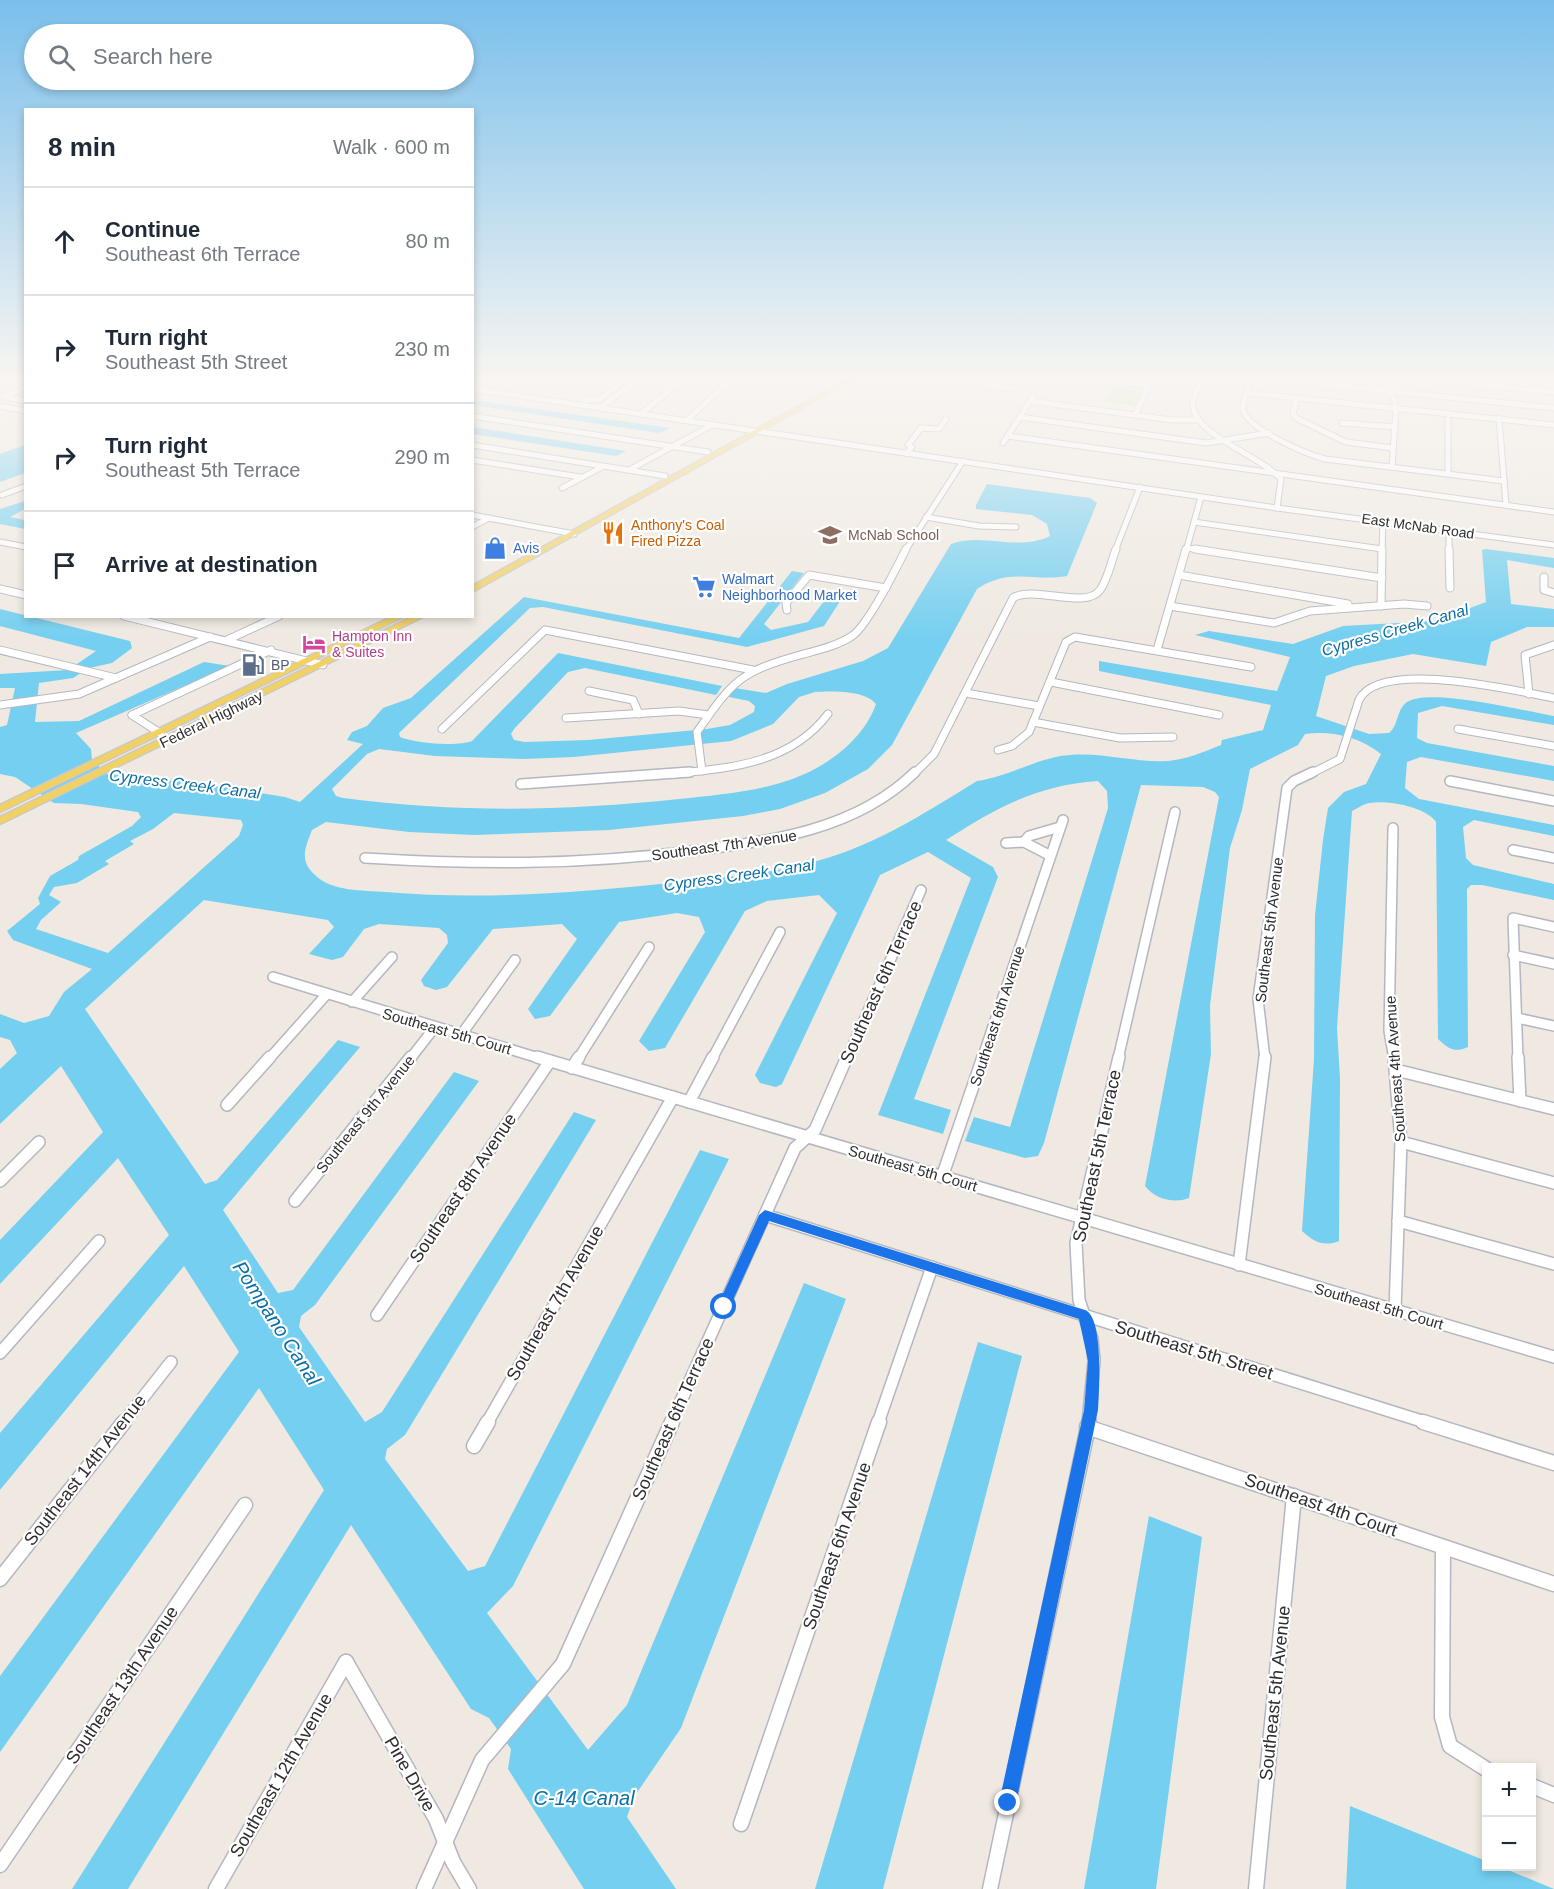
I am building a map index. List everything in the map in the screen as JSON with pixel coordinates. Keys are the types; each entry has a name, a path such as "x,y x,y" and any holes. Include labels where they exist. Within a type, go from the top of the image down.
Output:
{"main road":[{"path":"474,589 662,485 676,469 685,464"},
{"path":"474,580 694,464"},
{"name":"Federal Highway","path":"0,820 186,730 223,702 397,618"},
{"name":"Federal Highway","path":"0,809 160,732 207,715 323,664 417,618"}],"street":[{"path":"498,464 580,477"},
{"path":"591,464 669,477"},
{"path":"629,470 640,464"},
{"path":"702,771 698,747 699,729 732,684 753,670 849,639 860,628 886,588 904,552 961,464"},
{"name":"East McNab Road","path":"984,464 1277,508 1554,545"},
{"path":"1208,464 1554,512"},
{"path":"1268,464 1278,474 1281,484 1277,508"},
{"path":"1371,464 1504,481"},
{"path":"1448,464 1448,474"},
{"path":"1503,464 1506,506"},
{"path":"561,488 603,466"},
{"path":"2,495 24,487"},
{"name":"Southeast 7th Avenue","path":"365,858 462,864 540,864 738,846 804,833 844,819 898,789 933,754 1013,598 1021,593 1084,597 1100,590 1140,487"},
{"path":"1157,650 1201,497"},
{"path":"474,515 574,534"},
{"path":"926,517 979,526 1016,527"},
{"path":"474,525 489,518"},
{"path":"1382,606 1383,521"},
{"path":"1194,522 1382,549"},
{"path":"1449,531 1450,588"},
{"path":"0,542 24,547"},
{"path":"1187,548 1382,578"},
{"path":"787,610 786,603 809,575 886,588"},
{"path":"1179,575 1355,606"},
{"path":"1544,577 1542,582 1544,590 1552,593"},
{"path":"0,589 24,594"},
{"path":"1170,606 1274,623 1310,611 1355,606 1427,606"},
{"path":"132,618 323,664"},
{"path":"227,640 275,618"},
{"path":"442,729 545,630 753,670"},
{"path":"2,705 43,701 79,694 210,637"},
{"path":"998,750 1012,746 1029,732 1069,639 1086,637 1251,667"},
{"path":"1528,694 1525,656 1554,645"},
{"path":"0,650 116,678"},
{"path":"160,732 132,715 271,650"},
{"name":"Southeast 5th Avenue","path":"1239,1265 1265,1056 1258,999 1287,788 1294,782 1340,759 1353,726 1362,693 1370,687 1422,677 1554,698"},
{"path":"1051,682 1219,715"},
{"path":"589,691 633,700 639,714"},
{"path":"966,693 1039,706"},
{"path":"566,718 679,711 708,715"},
{"path":"521,784 702,771 753,762 786,750 819,727 828,714"},
{"path":"1033,722 1125,738 1155,740 1173,737"},
{"path":"1458,729 1554,746"},
{"path":"1450,781 1554,801"},
{"name":"Southeast 5th Terrace","path":"990,1889 1087,1427 1094,1361 1085,1315 1079,1300 1076,1258 1081,1218 1175,812"},
{"name":"Southeast 6th Avenue","path":"942,1177 1061,823 1029,836 1024,842 1006,843"},
{"name":"Southeast 4th Avenue","path":"1393,828 1389,1031 1396,1070 1401,1142 1395,1310"},
{"path":"1024,842 1049,855"},
{"path":"1513,850 1554,858"},
{"name":"Southeast 6th Terrace","path":"424,1889 482,1760 545,1688 569,1650 795,1148 815,1130 921,890"},
{"path":"1520,1101 1513,918 1554,927"},
{"path":"689,1102 780,932"},
{"path":"572,1068 649,947"},
{"path":"1514,955 1554,964"},
{"path":"352,1002 392,957"},
{"path":"461,1035 514,960"},
{"name":"Southeast 5th Court","path":"273,977 572,1068 1554,1357"},
{"path":"227,1105 326,995"},
{"path":"1517,1018 1554,1026"},
{"name":"Southeast 9th Avenue","path":"295,1201 435,1027"},
{"name":"Southeast 8th Avenue","path":"377,1315 550,1061"},
{"path":"1396,1070 1554,1109"},
{"name":"Southeast 7th Avenue","path":"474,1446 673,1097"},
{"path":"0,1181 39,1142"},
{"path":"1401,1142 1554,1182"},
{"name":"Southeast 5th Street","path":"765,1215 1554,1463"},
{"path":"1398,1221 1554,1264"},
{"path":"0,1353 99,1242"},
{"name":"Southeast 6th Avenue","path":"741,1824 932,1267"},
{"name":"Southeast 14th Avenue","path":"0,1579 171,1362"},
{"name":"Southeast 4th Court","path":"1087,1427 1554,1584"},
{"name":"Southeast 5th Avenue","path":"1256,1889 1294,1496"},
{"name":"Southeast 13th Avenue","path":"0,1865 245,1505"},
{"path":"1443,1547 1442,1717 1450,1746 1482,1767"},
{"name":"Pine Drive","path":"346,1662 447,1841 453,1862 469,1889"},
{"name":"Southeast 12th Avenue","path":"216,1889 346,1662"},
{"path":"1536,1788 1554,1795"}],"water":[{"path":"0,464 24,464 24,473 0,482"},
{"name":"C-14 Canal","path":"987,484 1090,498 1097,503 1067,576 1011,577 989,582 977,589 892,745 868,769 825,793 780,809 743,816 609,830 474,835 409,832 326,822 312,830 305,854 307,865 322,881 348,889 421,894 492,895 635,887 756,874 806,864 874,840 977,781 1001,776 1046,759 1082,754 1168,761 1189,757 1221,745 1222,740 1263,730 1271,705 1099,671 1099,661 1277,691 1290,657 1195,635 1209,631 1293,644 1343,626 1435,621 1486,602 1482,550 1554,558 1554,568 1507,560 1511,604 1554,609 1554,627 1527,627 1491,642 1486,666 1413,654 1354,666 1326,676 1316,716 1369,734 1389,733 1403,705 1418,698 1435,697 1478,702 1554,716 1554,725 1442,706 1418,713 1417,738 1427,743 1554,766 1554,781 1421,757 1407,762 1405,788 1419,799 1554,825 1554,836 1474,820 1463,827 1466,858 1473,865 1554,884 1554,900 1482,885 1471,885 1467,889 1468,1047 1459,1050 1452,1049 1438,1039 1436,822 1424,812 1406,806 1378,802 1363,805 1352,811 1337,1028 1340,1079 1339,1241 1329,1244 1319,1242 1302,1231 1314,1059 1315,915 1328,808 1344,792 1366,784 1381,754 1355,739 1335,734 1305,734 1298,745 1250,769 1242,810 1230,848 1210,1005 1211,1054 1189,1198 1183,1200 1159,1197 1145,1186 1219,797 1215,792 1203,787 1141,785 1044,1143 1038,1156 1025,1158 965,1141 974,1117 1010,1127 1108,808 1107,791 1098,781 1076,783 1036,793 1000,808 946,840 993,867 998,877 914,1099 951,1110 943,1134 878,1115 971,878 928,852 880,875 782,1084 776,1087 760,1083 755,1075 837,913 819,895 767,901 745,911 665,1048 649,1051 639,1041 705,932 699,917 677,913 619,922 550,1016 535,1019 528,1009 577,939 562,924 493,929 447,987 436,990 424,986 421,980 448,943 447,935 439,928 379,924 364,929 343,957 332,960 309,954 334,927 328,920 204,900 85,1009 205,1184 217,1180 338,1040 360,1047 223,1210 278,1293 293,1290 454,1072 479,1081 315,1305 301,1316 299,1327 365,1422 382,1412 574,1112 596,1120 405,1435 387,1449 385,1459 468,1571 485,1566 700,1150 729,1159 513,1586 487,1613 588,1750 627,1705 804,1283 846,1299 681,1728 634,1797 627,1817 676,1889 584,1889 508,1769 511,1749 489,1718 471,1709 351,1525 128,1889 72,1889 324,1490 259,1388 0,1752 0,1676 239,1352 184,1266 0,1490 0,1433 169,1235 118,1158 0,1284 0,1240 103,1132 61,1066 0,1124 0,1069 17,1053 10,1040 0,1037 0,1014 24,1023 49,1016 64,992 92,969 13,940 7,931 40,904 38,898 50,876 78,860 79,856 132,826 141,817 138,812 81,804 54,803 15,777 0,774 0,727 7,725 15,688 0,688 0,674 68,670 96,651 0,626 0,609 24,615 24,618 37,618 130,641 132,648 112,663 89,668 73,678 39,683 35,722 79,721 204,662 230,666 76,733 91,749 92,760 107,774 198,783 285,797 300,802 363,744 347,740 352,732 367,726 383,708 411,698 524,597 739,638 792,571 804,573 764,624 771,630 808,622 832,591 839,589 846,592 824,626 747,647 543,607 530,608 399,733 400,737 425,742 457,744 472,741 558,653 722,686 716,695 585,668 568,672 514,729 511,734 514,740 525,742 588,740 730,725 754,712 755,706 749,701 729,697 735,688 766,693 787,684 863,661 888,648 951,544 976,540 1025,542 1050,536 1047,524 1032,515 976,509","holes":["815,692 838,692 864,696 876,704 866,725 850,743 832,759 796,778 746,791 637,803 511,809 385,803 343,798 336,796 332,789 367,754 379,749 435,756 524,759 574,757 731,741 773,724 799,697","174,813 241,820 243,825 239,836 108,953 36,929 41,920 61,902 49,895 54,887 77,883 109,864 105,861 134,844 130,841 153,829"]},
{"path":"24,501 24,510 10,517 24,520 24,529 0,524 0,509"},
{"path":"978,1342 1022,1356 883,1889 815,1889"},
{"path":"1149,1516 1202,1537 1156,1889 1084,1889"},
{"path":"1350,1806 1482,1859 1482,1871 1511,1871 1554,1889 1346,1889"}],"place":[{"name":"Anthony's Coal Fired Pizza","path":"613,533"},
{"name":"McNab School","path":"830,535"},
{"name":"Avis","path":"495,548"},
{"name":"Walmart Neighborhood Market","path":"704,587"},
{"name":"Hampton Inn & Suites","path":"314,644"},
{"name":"BP","path":"253,665"}],"route":[{"path":"724,1307 765,1215 1085,1315 1092,1339 1094,1361 1091,1410 1008,1803"}],"water label":[{"name":"Cypress Creek Canal","path":"1395,630"},
{"name":"Cypress Creek Canal","path":"185,784"},
{"name":"Cypress Creek Canal","path":"739,875"},
{"name":"Pompano Canal","path":"277,1323"}]}
